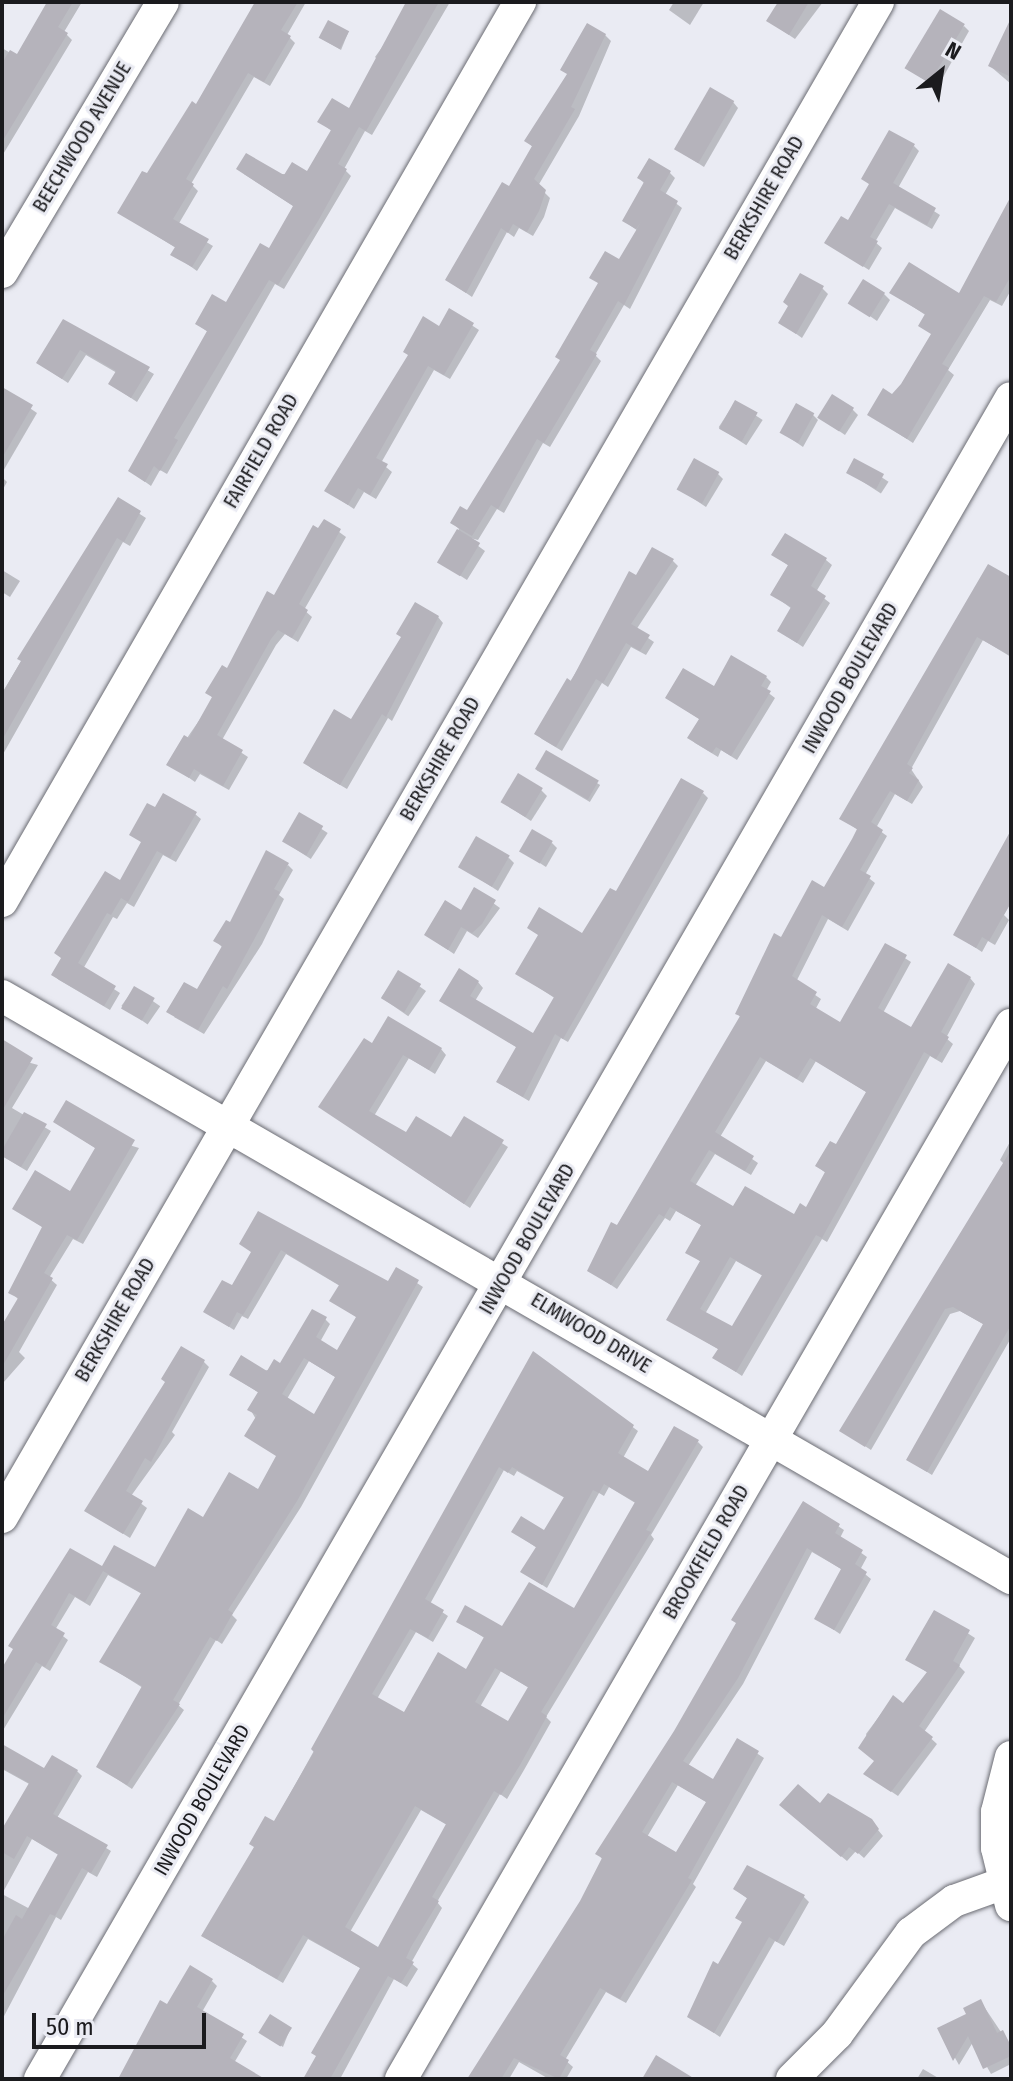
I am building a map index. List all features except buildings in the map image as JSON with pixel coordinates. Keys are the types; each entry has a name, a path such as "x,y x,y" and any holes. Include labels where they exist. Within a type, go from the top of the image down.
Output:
{"street":[{"name":"BEECHWOOD AVENUE","path":"2,272 163,2"},
{"name":"FAIRFIELD ROAD","path":"2,901 520,2"},
{"name":"BERKSHIRE ROAD","path":"2,1517 878,2"},
{"name":"INWOOD BOULEVARD","path":"40,2079 1011,398"},
{"name":"ELMWOOD DRIVE","path":"2,996 503,1281 1011,1578"},
{"name":"BROOKFIELD ROAD","path":"401,2079 1011,1025"},
{"path":"792,2079 837,2034 911,1933 954,1901 1007,1894 997,1812 1011,1757"}]}
